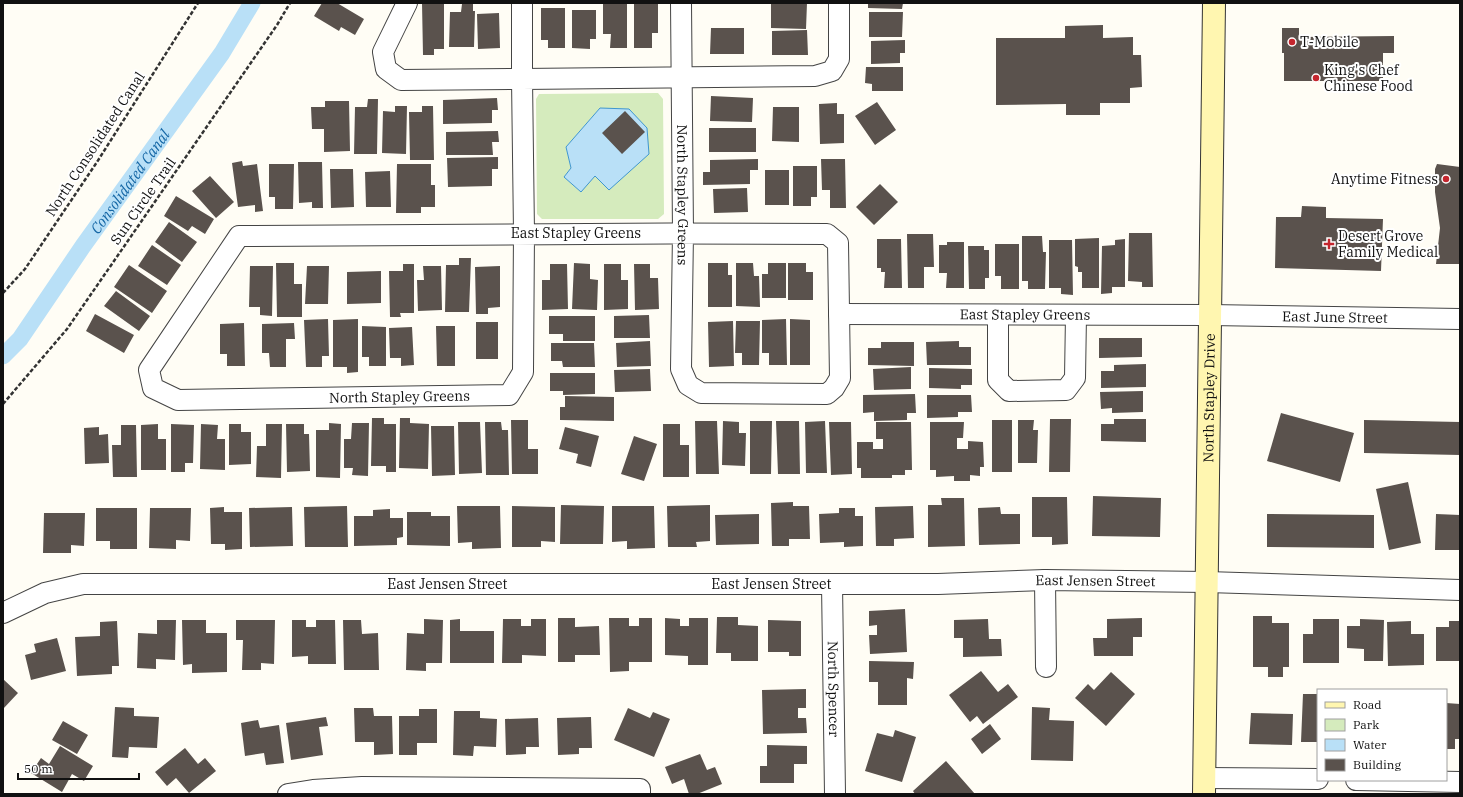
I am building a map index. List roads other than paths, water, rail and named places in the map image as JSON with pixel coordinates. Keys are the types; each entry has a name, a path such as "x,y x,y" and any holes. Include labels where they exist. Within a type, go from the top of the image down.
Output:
{"main road":[{"name":"North Stapley Drive","path":"1204,786 1214,3"}],"street":[{"path":"407,3 383,52 386,69 401,80 815,76 832,71 838,59 839,3"},
{"path":"522,3 522,79"},
{"name":"North Stapley Greens","path":"681,3 683,234 681,369 688,385"},
{"name":"North Stapley Greens","path":"239,236 149,370 153,388 178,400 509,395 523,372 524,233 522,79"},
{"name":"East Stapley Greens","path":"239,236 524,233 827,234 838,243 840,378 834,388 827,394 701,393 688,385"},
{"name":"East Stapley Greens","path":"839,314 1210,315"},
{"path":"998,315 998,380 1009,391 1066,390 1075,378 1076,315"},
{"name":"East June Street","path":"1210,315 1460,319"},
{"path":"1045,580 1046,667"},
{"name":"East Jensen Street","path":"3,613 45,593 83,584 938,584 1045,580 1207,582 1460,590"},
{"name":"North Spencer","path":"832,584 835,794"},
{"path":"1204,786 1317,780"},
{"path":"1373,781 1456,786"},
{"path":"288,794 313,790 362,787 640,792"}],"water":[{"path":"600,108 629,109 647,128 649,154 609,190 595,176 581,192 564,177 571,168 566,147"}],"waterway":[{"name":"Consolidated Canal","path":"3,356 20,339 83,246 222,53 252,3"}],"place":[{"name":"T-Mobile","path":"1292,42"},
{"name":"King's Chef Chinese Food","path":"1316,78"},
{"name":"Anytime Fitness","path":"1446,179"},
{"name":"Desert Grove Family Medical","path":"1329,244"}]}
